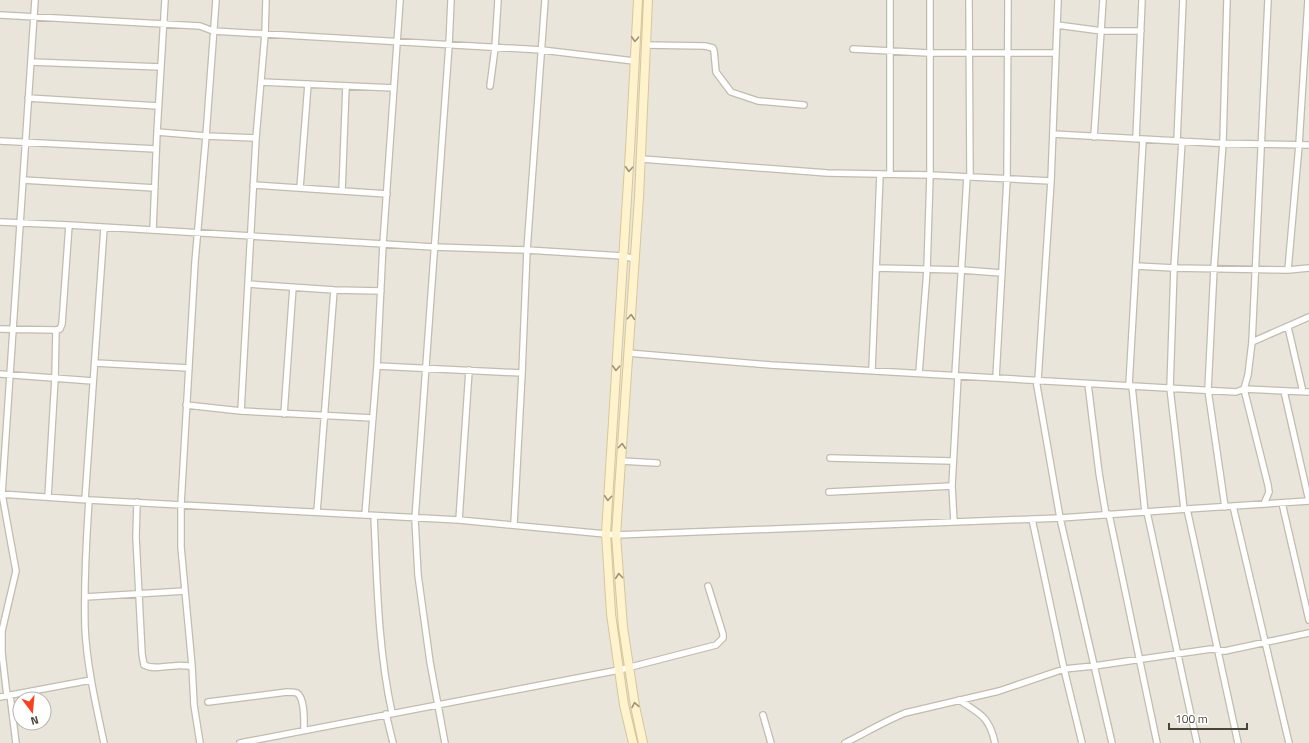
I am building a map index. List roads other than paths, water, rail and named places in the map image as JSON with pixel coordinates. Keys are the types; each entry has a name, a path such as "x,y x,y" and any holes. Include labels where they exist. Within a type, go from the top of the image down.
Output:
{"main road":[{"path":"633,743 624,705 611,614 606,533 638,0"},
{"path":"643,743 635,706 623,627 616,535 642,160 645,45 648,0"}],"street":[{"path":"16,743 2,653 2,631 16,570 1,494 35,0"},
{"path":"153,230 158,106 165,0"},
{"path":"200,743 194,705 192,666 181,547 181,504 198,232 216,0"},
{"path":"241,411 256,138 265,34 266,0"},
{"path":"365,515 377,366 383,244 400,0"},
{"path":"445,743 437,704 418,575 416,519 451,0"},
{"path":"490,86 495,48 498,0"},
{"path":"514,524 527,250 545,0"},
{"path":"890,0 890,174"},
{"path":"919,373 926,270 930,175 930,0"},
{"path":"954,522 952,486 953,461 968,177 970,0"},
{"path":"996,378 1007,179 1008,0"},
{"path":"1058,0 1051,181 1037,380 1060,518 1112,743"},
{"path":"1094,137 1103,0"},
{"path":"1136,139 1142,0"},
{"path":"1183,0 1170,388 1185,509 1238,743"},
{"path":"1225,507 1208,390 1214,268 1223,142 1227,0"},
{"path":"1264,504 1269,492 1268,485 1244,389 1248,375 1252,342 1268,0"},
{"path":"1288,270 1299,145 1308,0"},
{"path":"0,15 200,26 213,31 542,50 634,61"},
{"path":"1057,25 1102,31 1141,31"},
{"path":"645,45 705,46 713,48 716,72 732,92 758,101 804,105"},
{"path":"853,49 969,54 1056,53"},
{"path":"31,62 161,68"},
{"path":"261,82 394,88"},
{"path":"300,188 308,84"},
{"path":"342,192 346,86"},
{"path":"28,98 158,106"},
{"path":"157,132 256,138"},
{"path":"1053,134 1143,140 1309,145"},
{"path":"0,140 156,149"},
{"path":"1143,140 1130,386 1146,512 1198,743"},
{"path":"642,160 827,173 930,175 1051,181"},
{"path":"872,370 880,174"},
{"path":"23,180 155,188"},
{"path":"254,185 387,194"},
{"path":"0,222 198,232 383,244 527,250 623,256 635,259"},
{"path":"0,329 60,329 62,324 69,225"},
{"path":"104,228 93,381 84,569 86,630 91,680 104,743"},
{"path":"1136,266 1255,270 1288,270 1309,268"},
{"path":"876,268 962,270 1002,273"},
{"path":"248,284 334,290 381,291"},
{"path":"284,414 294,287"},
{"path":"317,512 334,290"},
{"path":"1252,342 1309,317"},
{"path":"628,353 771,365 1088,384 1236,392 1244,389 1306,392 1288,327"},
{"path":"48,497 55,378 56,330"},
{"path":"95,363 189,368"},
{"path":"377,366 522,373"},
{"path":"459,520 468,370"},
{"path":"0,374 93,381"},
{"path":"1088,384 1099,473 1157,743"},
{"path":"1,494 416,519 459,520 514,524 616,535 1060,518 1309,501 1284,391"},
{"path":"186,406 284,414 373,418"},
{"path":"830,458 953,461"},
{"path":"621,461 657,463"},
{"path":"829,492 952,486"},
{"path":"137,502 136,537 142,654 144,666 156,668 192,666"},
{"path":"1282,503 1309,620"},
{"path":"1233,506 1289,743"},
{"path":"374,516 380,639 388,694 392,743"},
{"path":"1032,519 1064,669 1082,743"},
{"path":"240,743 254,742 304,730 629,668 716,645 724,638 708,586"},
{"path":"85,597 185,591"},
{"path":"845,743 892,718 905,713 999,691 1064,669 1211,649 1224,651 1309,633"},
{"path":"0,697 91,680"},
{"path":"208,702 296,692 301,696 304,730"},
{"path":"959,700 987,721 992,730 994,743"},
{"path":"763,715 770,743"}]}
